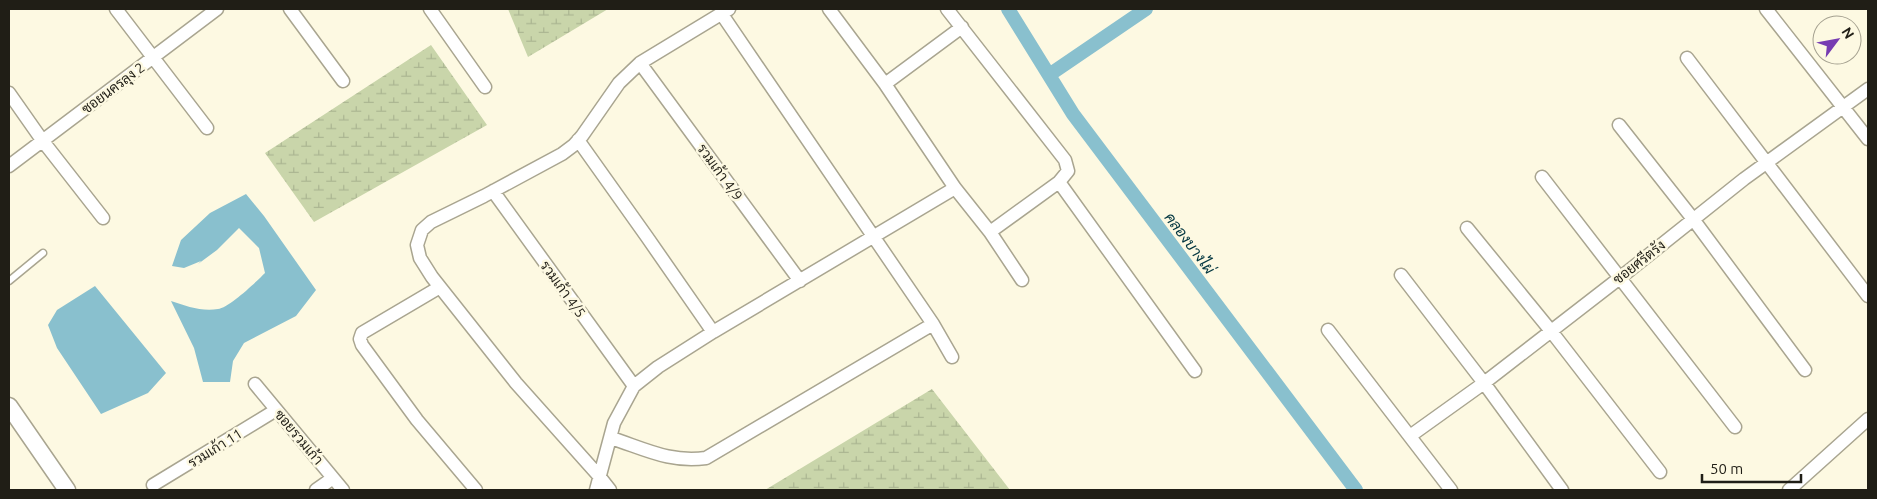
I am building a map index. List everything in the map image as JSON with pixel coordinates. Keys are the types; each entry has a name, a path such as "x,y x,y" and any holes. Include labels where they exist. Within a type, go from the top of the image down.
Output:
{"street":[{"path":"116,9 207,128"},
{"name":"ซอยนครลุง 2","path":"9,166 217,9"},
{"path":"290,9 343,81"},
{"path":"430,9 485,87"},
{"path":"829,9 885,84 955,188 990,232 1022,280"},
{"path":"947,9 1065,160 1068,171 1059,182 990,232"},
{"path":"1766,9 1868,139"},
{"path":"610,490 516,383 440,287 420,258 417,245 422,230 430,222 494,191 562,154 578,140 619,83 640,63 725,11 933,324 952,357"},
{"path":"885,84 962,27"},
{"path":"1687,58 1868,296"},
{"name":"รวมเก้า 4/9","path":"640,63 800,281"},
{"name":"ซอยศรีตรัง","path":"1410,436 1484,383 1621,278 1767,162 1868,89"},
{"path":"9,93 42,140 104,218"},
{"path":"1619,125 1693,219 1805,370"},
{"path":"578,140 713,332"},
{"path":"1542,177 1735,427"},
{"path":"1059,182 1195,371"},
{"path":"596,490 614,423 634,386 658,366 713,332 955,188"},
{"name":"รวมเก้า 4/5","path":"494,191 634,386"},
{"path":"1467,228 1551,331 1660,472"},
{"path":"1401,275 1484,383 1562,490"},
{"path":"440,287 362,333 360,339 362,345 416,420 476,490"},
{"path":"611,438 673,459 691,460 706,458 933,324"},
{"path":"1328,330 1452,490"},
{"name":"ซอยรวมเก้า","path":"255,384 344,490"},
{"path":"9,406 67,490"},
{"name":"รวมเก้า 11","path":"154,485 276,410"},
{"path":"1789,490 1868,419"},
{"path":"316,490 333,478"}],"lane":[{"path":"9,281 43,254"}],"green space":[{"path":"508,9 608,9 528,57"},
{"path":"431,45 487,125 314,222 265,153"},
{"path":"932,389 1010,490 765,490"}],"water":[{"path":"246,194 264,216 316,290 296,316 244,343 233,361 230,382 203,382 194,348 171,301 206,310 223,308 265,273 259,248 239,228 217,250 198,264 201,261 184,268 172,266 181,240 210,213"},
{"path":"95,286 166,373 148,393 101,414 57,348 48,325 57,310"}],"waterway":[{"name":"คลองบางไผ่","path":"1008,9 1073,114 1356,490"},
{"path":"1049,75 1146,9"}]}
